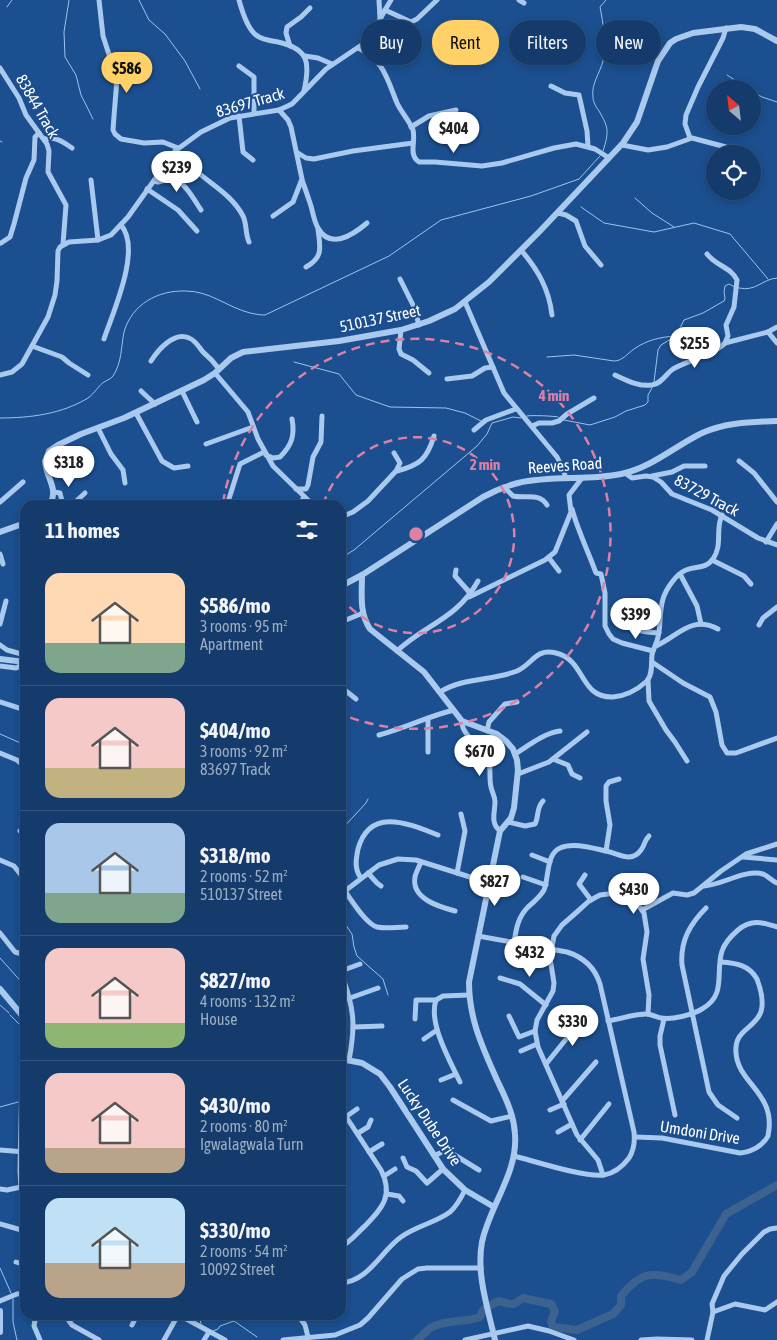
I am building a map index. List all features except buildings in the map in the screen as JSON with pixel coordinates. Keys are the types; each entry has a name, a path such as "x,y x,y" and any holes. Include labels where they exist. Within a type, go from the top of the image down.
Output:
{"street":[{"path":"99,0 103,36 118,84 113,130 115,134 121,140 144,143 163,142 177,149 196,171 220,189 234,203 246,223 246,236 249,242"},
{"path":"239,0 248,23 257,35 290,46 305,56 308,68 304,92"},
{"path":"379,0 380,18"},
{"name":"83697 Track","path":"63,244 72,241 98,240 109,236 121,225 177,149 218,122 254,113 279,110 292,104 332,64 370,39 391,0"},
{"path":"385,10 411,22 437,0"},
{"path":"290,46 286,29 310,8"},
{"path":"690,138 685,124 686,115 726,28"},
{"name":"510137 Street","path":"54,492 52,480 45,465 48,453 58,445 136,413 182,391 217,371 231,358 245,351 339,341 401,330 441,316 465,302 489,282 558,213 622,145 637,122 658,61 668,44 687,34 726,28 752,28 777,40"},
{"path":"358,48 371,56 383,69 397,102 411,127 413,157 419,162 478,166 502,163 572,145 588,146 609,158"},
{"path":"305,56 318,58 332,64"},
{"path":"239,66 254,77 254,113"},
{"name":"83844 Track","path":"0,68 19,98 26,115 44,139 49,151 48,172 66,205 63,244"},
{"path":"551,86 565,93 579,94 587,131 588,146"},
{"path":"279,110 288,120 298,153 302,179 318,228 319,257 316,262 306,267"},
{"path":"411,127 429,116 456,110"},
{"path":"239,116 243,152 254,160"},
{"path":"1,243 10,237 26,178 34,160 36,135 39,133"},
{"path":"44,139 57,138 72,148"},
{"path":"622,145 648,150 667,147 690,138 720,145"},
{"path":"298,153 306,158 314,159 353,151 413,143"},
{"path":"154,181 158,182 173,178 178,180 201,210"},
{"path":"273,216 293,202 302,179"},
{"path":"91,180 98,240"},
{"path":"148,190 178,210 197,231"},
{"path":"558,213 576,221 585,246 600,265"},
{"path":"318,228 326,238 333,240 349,235 366,223"},
{"path":"104,339 128,270 126,234 121,225"},
{"path":"0,375 17,369 25,360 44,326 54,300 58,281 58,251 63,244"},
{"path":"520,250 537,271 544,284 552,315"},
{"path":"615,375 638,384 655,384 673,370 721,347 725,343 728,336 726,326 734,307 737,280 731,271 719,266 707,254"},
{"path":"400,279 414,307 418,325"},
{"path":"465,302 504,393 556,458 566,478"},
{"path":"725,343 768,332 777,327"},
{"path":"401,330 400,352 429,372"},
{"path":"768,332 777,343"},
{"path":"152,361 164,346 174,339 185,337 192,340 214,361 217,371 248,412 265,453 279,473 307,500"},
{"path":"32,346 62,357 69,364 88,375"},
{"path":"447,379 472,376 485,368 493,366"},
{"path":"141,391 154,404"},
{"path":"182,391 197,422"},
{"path":"532,426 539,423 557,422 594,398"},
{"path":"474,430 486,420 516,409"},
{"path":"136,413 162,461 174,468 188,466"},
{"path":"296,489 306,489 308,486 311,462 321,442 322,416"},
{"path":"265,453 273,458 280,457 291,444 294,428 292,419"},
{"name":"Reeves Road","path":"346,583 483,497 504,487 529,481 626,473 650,463 712,429 740,423 777,421"},
{"path":"206,444 254,427"},
{"path":"98,428 111,454 122,470 125,483"},
{"path":"396,471 419,463 428,452 434,436"},
{"path":"229,500 240,464 265,453"},
{"path":"346,514 366,503 396,471 400,463 394,453"},
{"path":"740,461 754,473 777,502"},
{"path":"651,476 672,472 684,466 705,466"},
{"name":"83729 Track","path":"626,473 632,478 651,476 661,482 672,494 722,515 766,542 777,546"},
{"path":"582,478 569,495 578,529 596,573 601,574 605,592 605,626 613,639 622,644 654,649 676,633 701,624 706,623 718,629"},
{"path":"0,502 23,482"},
{"path":"504,487 513,496 534,496 541,498 546,505"},
{"path":"52,500 54,492 60,493 62,500"},
{"path":"77,500 84,493"},
{"path":"397,651 447,617 470,596 549,558 555,552 572,509"},
{"path":"440,692 456,684 516,671 536,656 546,652 558,654 573,662 591,690 602,696 628,694 648,679 651,674 654,649 659,633 662,599 680,574 686,570 702,567 712,560 718,546 718,525 722,515"},
{"path":"0,532 20,524"},
{"path":"766,542 777,524"},
{"path":"0,554 3,564"},
{"path":"549,558 559,571"},
{"path":"712,560 744,576 751,584"},
{"path":"456,570 455,576 470,596"},
{"path":"680,574 697,606 701,624"},
{"path":"362,575 363,613 365,621 372,632 424,672 462,721 463,728 476,745 484,751 488,761 495,801 494,821 500,831"},
{"path":"470,596 478,581"},
{"path":"0,624 6,601"},
{"path":"760,625 762,618 777,607"},
{"path":"346,620 363,613"},
{"path":"622,622 630,628 659,633"},
{"path":"0,645 7,650 20,654"},
{"path":"0,659 20,662"},
{"path":"652,662 683,683 710,697 716,712 722,745 727,753 736,753 777,738"},
{"path":"0,666 16,668 20,666"},
{"path":"648,679 649,701 687,761"},
{"path":"346,691 356,699"},
{"path":"0,702 20,708"},
{"path":"487,731 488,722 505,704 517,702"},
{"path":"379,736 433,715 454,710"},
{"path":"428,718 428,752"},
{"path":"462,721 502,738 515,754 518,765 514,808 508,822 500,831 470,973 469,995 474,1026 512,1116 515,1135 514,1156 494,1207 482,1245 481,1268 486,1303 494,1337"},
{"path":"515,754 537,740 560,731"},
{"path":"518,774 546,764 587,732"},
{"path":"0,753 20,763"},
{"path":"553,758 568,764 572,774 580,778"},
{"path":"606,851 610,825 606,801 606,786 608,783 619,779"},
{"path":"508,822 525,826 534,824 537,820 538,808 543,801"},
{"path":"457,873 466,831 461,814"},
{"path":"360,878 356,865 358,850 363,835 375,824 395,821 438,835"},
{"path":"514,943 518,924 522,916 541,894 546,884 550,862 555,852 565,846 574,846 606,851 624,858 631,857 640,852 644,841 649,836"},
{"path":"642,910 670,894 691,894 742,857 777,844"},
{"path":"532,855 550,862"},
{"path":"742,857 777,860"},
{"path":"346,890 379,864 403,859 421,862 489,882"},
{"path":"0,860 14,866 20,873"},
{"path":"421,862 415,878 418,891 435,905 455,911"},
{"path":"368,872 377,884 381,886"},
{"path":"704,886 740,876 760,874 777,883"},
{"path":"585,875 579,884 591,900"},
{"path":"523,877 546,884"},
{"path":"603,1175 596,1158 580,1140 572,1124 537,1044 535,1031 537,1020 552,994 554,986 550,958 554,936 559,929 591,900 605,894 616,893 630,899 642,910 647,925 643,959 649,996 648,1014"},
{"path":"346,896 374,926 406,927"},
{"path":"706,908 688,930 682,952 682,964 709,1092 718,1105 737,1118"},
{"path":"608,1021 648,1014 664,1019 692,1013 706,1006 716,994 720,984 722,950 727,941 745,924 751,922 759,922 777,927"},
{"path":"0,933 15,952 20,954"},
{"path":"478,936 572,954 590,966 599,981 635,1137 632,1151 625,1163 612,1172 603,1175 586,1174 514,1156"},
{"name":"Umdoni Drive","path":"635,1137 662,1138 740,1153 748,1152 758,1146 769,1134 774,1115 770,1101 763,1090 742,1068 737,1059 736,1050 741,1036 763,1017 767,1008 766,998 755,976 749,969 739,964 721,962"},
{"path":"346,970 360,964"},
{"path":"500,978 520,984 546,1005"},
{"path":"346,986 350,998 354,1027 349,1060"},
{"path":"350,998 378,988"},
{"path":"0,989 20,1013"},
{"path":"415,1019 416,1000 436,1000 443,996 469,995"},
{"path":"436,1000 434,1012 437,1030 460,1082"},
{"path":"509,1016 519,1037 535,1031"},
{"path":"546,1064 584,1017"},
{"path":"664,1019 660,1045 675,1115"},
{"path":"354,1027 382,1026"},
{"path":"424,1039 437,1030"},
{"path":"521,1051 537,1044"},
{"name":"Lucky Dube Drive","path":"346,1060 367,1066 380,1074 443,1169 465,1190 494,1207"},
{"path":"550,1110 563,1103 596,1062"},
{"path":"441,1080 456,1074"},
{"path":"453,1100 491,1121 498,1121 512,1116"},
{"path":"580,1140 609,1104"},
{"path":"346,1244 378,1211 386,1194 384,1176 347,1116 357,1109"},
{"path":"358,1133 368,1126 371,1120"},
{"path":"558,1132 572,1124"},
{"path":"369,1152 382,1144"},
{"path":"0,1150 20,1152"},
{"path":"434,1156 448,1151 479,1170"},
{"path":"403,1158 407,1167 416,1171 427,1183 443,1169"},
{"path":"384,1176 395,1169"},
{"path":"0,1189 7,1190 20,1187"},
{"path":"346,1283 352,1282 364,1274 403,1236 450,1211 465,1190"},
{"path":"386,1194 398,1196 402,1201"},
{"path":"0,1224 20,1230"},
{"path":"707,1340 713,1312 713,1301 727,1272 764,1232 770,1228 777,1228"},
{"path":"16,1262 20,1263"},
{"path":"283,1340 341,1334 360,1325 402,1279 418,1269 481,1268"},
{"path":"0,1300 20,1294"},
{"path":"713,1312 735,1304 765,1310 777,1302"},
{"path":"0,1311 0,1332"},
{"path":"35,1320 34,1326 40,1340"},
{"path":"68,1320 72,1325 99,1340"},
{"path":"132,1325 135,1320"},
{"path":"164,1340 175,1320"},
{"path":"187,1320 225,1340"},
{"path":"302,1320 308,1337"},
{"path":"465,1340 494,1337 522,1326 533,1326 574,1340"},
{"path":"204,1340 208,1332"},
{"path":"82,1339 86,1333"},
{"path":"641,1340 692,1340"}],"waterway":[{"path":"7,7 12,0"},
{"path":"69,0 64,32 65,57 76,75 81,95 93,119"},
{"path":"139,0 149,20 165,34 185,61 200,89"},
{"path":"603,151 607,130 605,122 594,103 593,92 594,83 602,65 605,48 600,7 606,0"},
{"path":"727,75 735,80"},
{"path":"761,96 777,102"},
{"path":"0,418 46,414 68,408 90,396 102,383 112,377 116,371 120,360 124,332 133,314 140,306 156,296 176,291 195,292 211,296 250,313 265,315 389,256 441,220 531,196 579,179 600,156"},
{"path":"635,198 652,213 674,227"},
{"path":"581,207 604,223 654,232 694,223 730,234 768,279"},
{"path":"739,288 755,287 777,278"},
{"path":"654,382 658,350 661,345 676,336 684,320 703,313 724,301 725,286 729,284 735,287"},
{"path":"547,357 574,355 617,361 649,341 676,336"},
{"path":"294,362 339,374 356,395 390,407 446,408 465,413 481,421"},
{"path":"564,420 590,425 615,417 645,405 648,402 648,395 652,388"},
{"path":"527,416 558,417"},
{"path":"346,555 477,446 487,434 492,423 513,417 521,418"},
{"path":"0,734 20,743"},
{"path":"346,825 368,799"},
{"path":"346,925 352,934 357,956 383,979 388,995"},
{"path":"0,958 20,980"},
{"path":"0,1005 9,1013"},
{"path":"10,1015 20,1025"},
{"path":"0,1107 18,1102"},
{"path":"417,1340 430,1328 438,1325 480,1317 483,1310 498,1301 511,1304 523,1298 551,1304 555,1311 551,1321 554,1327 577,1330 613,1314 621,1305 621,1296 641,1278 662,1275 681,1280 692,1272 726,1214 777,1185"},
{"path":"0,1268 11,1293"},
{"path":"13,1299 13,1322 17,1340"},
{"path":"200,1320 201,1324"},
{"path":"213,1331 220,1326 234,1321 257,1337"}]}
